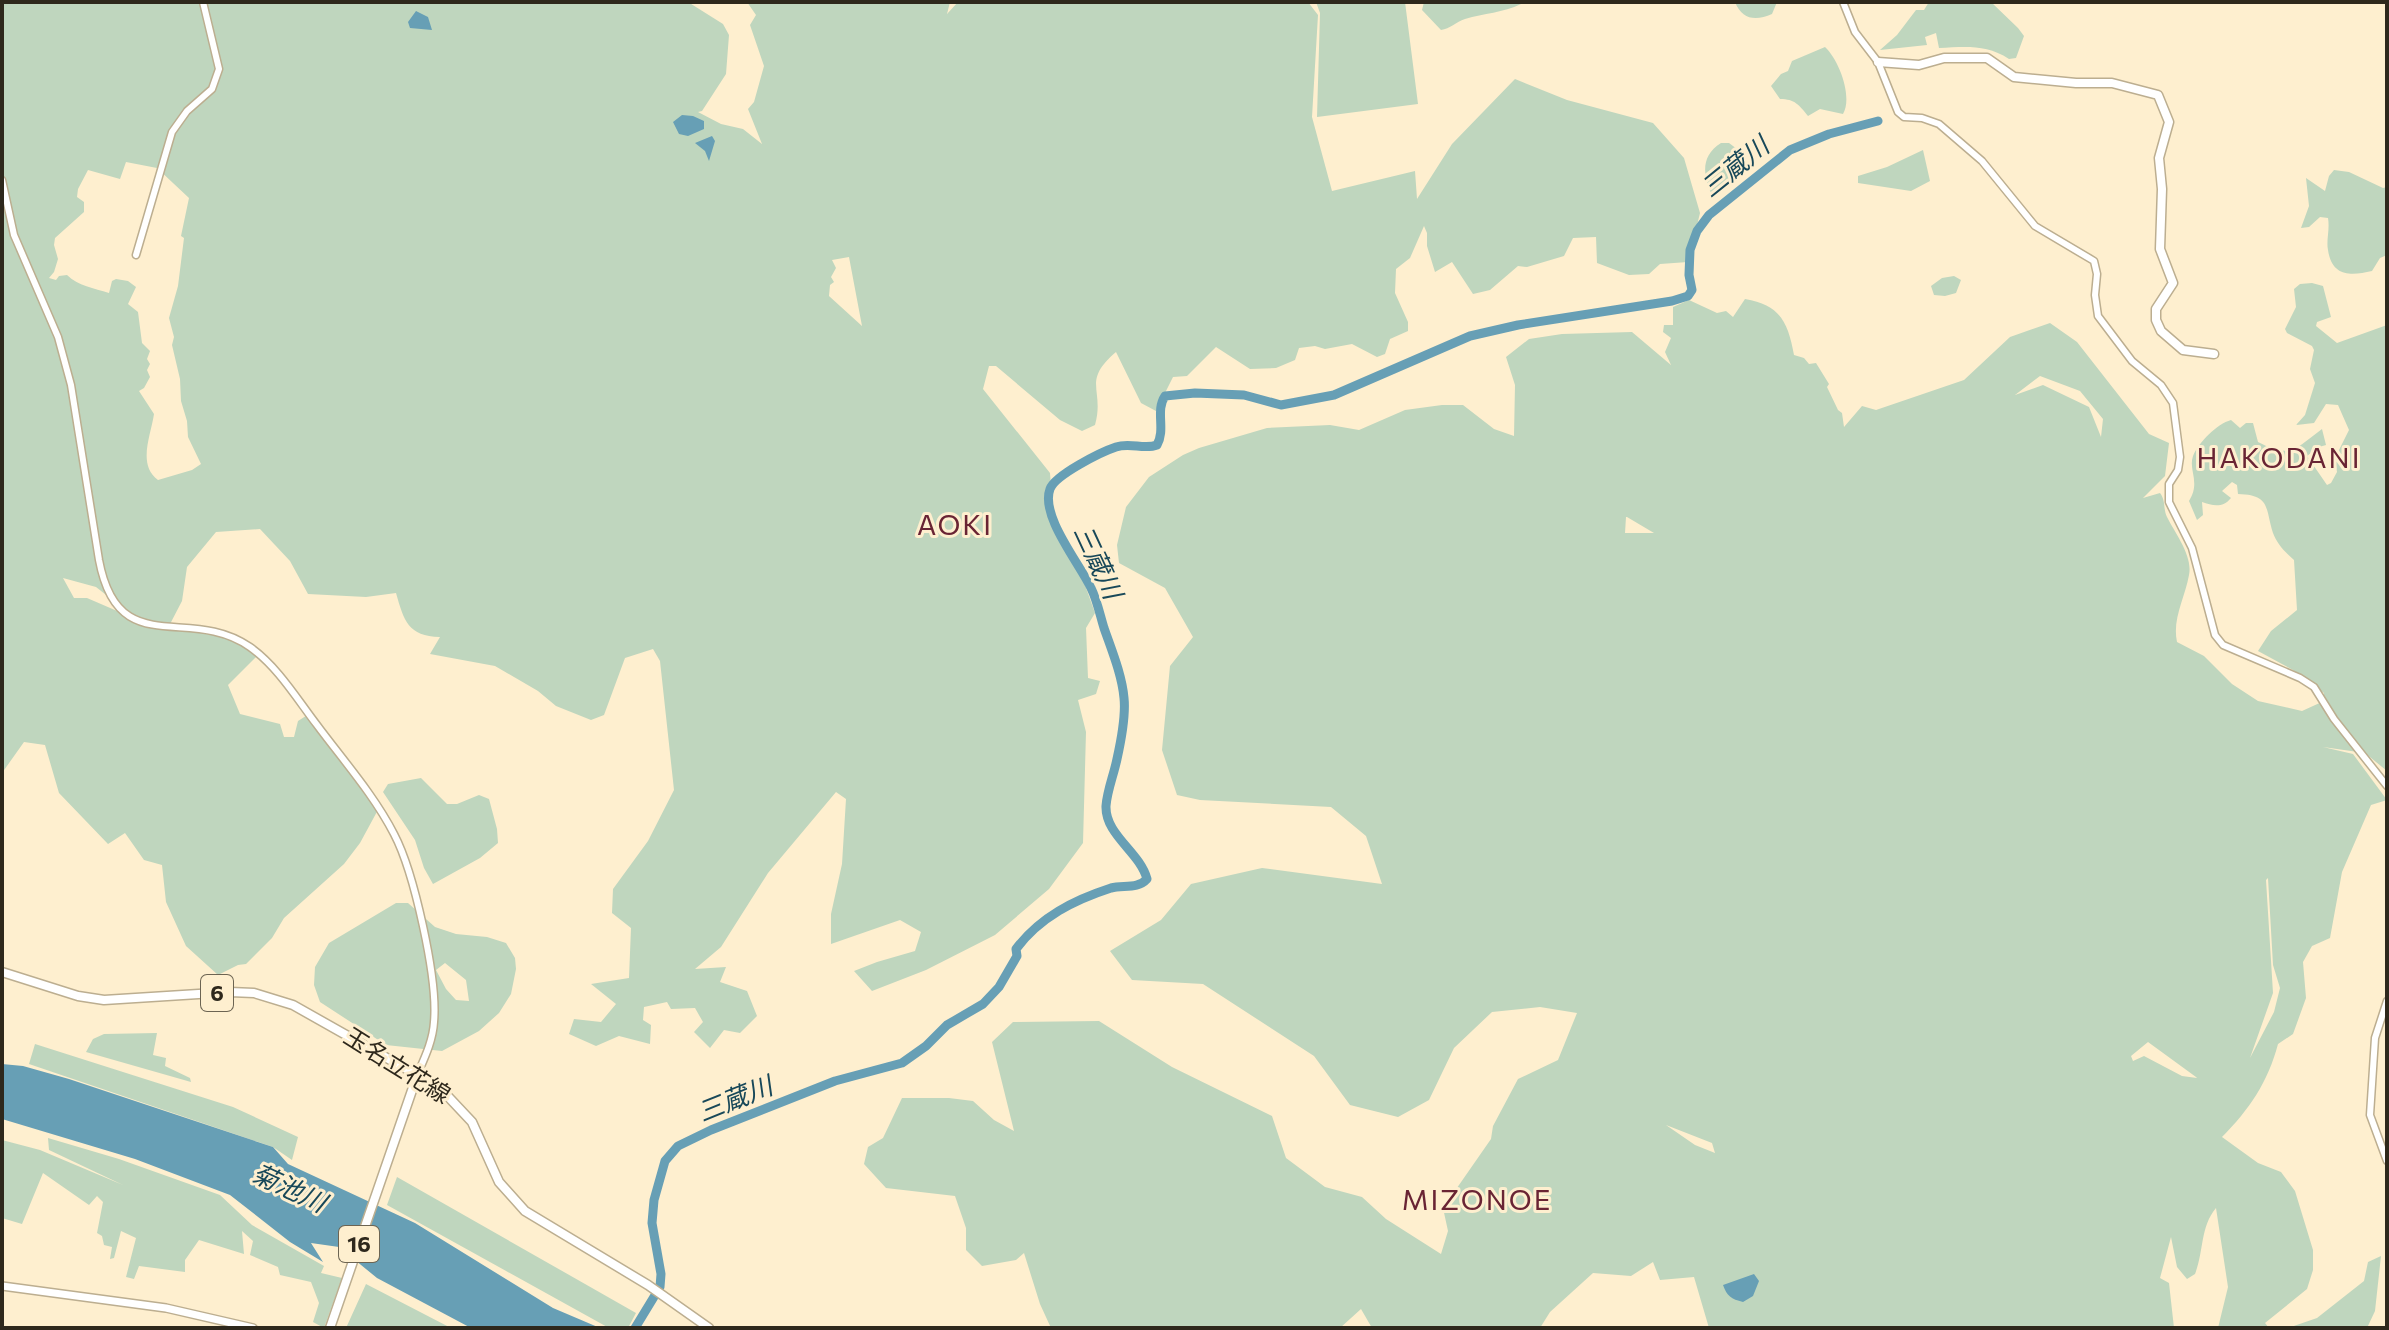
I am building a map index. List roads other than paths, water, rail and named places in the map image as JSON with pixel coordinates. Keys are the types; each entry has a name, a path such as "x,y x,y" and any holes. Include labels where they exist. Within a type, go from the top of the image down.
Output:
{"main road":[{"path":"1878,62 1919,65 1944,58 1987,58 2014,77 2112,83 2158,95 2169,122 2159,158 2162,189 2160,249 2173,283 2156,309 2156,320 2161,331 2183,350 2214,354"},
{"name":"玉名立花線","path":"2,972 50,988 104,1000 230,992 265,996 293,1005 418,1073 451,1096 466,1115 499,1182 519,1205 666,1297 709,1328"},
{"name":"16","path":"330,1328 418,1073"},
{"path":"2,1286 166,1308 253,1328"}],"street":[{"path":"136,255 172,132 187,111 212,89 219,69 203,2"},
{"path":"1843,2 1855,32 1878,62 1898,112 1904,117 1922,118 1939,124 1982,161 2035,226 2094,261 2098,316 2132,361 2161,385 2173,403 2179,462 2169,484 2169,502 2192,548 2215,635 2223,645 2314,687 2334,719 2387,786"},
{"path":"2,180 14,235 49,313 69,374 100,570 111,600 128,616 142,623 218,632 237,639 259,654 284,681 379,808 402,851 413,884 435,1003 433,1033 418,1073"},
{"path":"2387,1001 2375,1038 2370,1115 2387,1161"}],"water":[{"path":"416,11 428,17 432,30 410,28 408,22"},
{"path":"682,115 704,121 704,129 688,136 679,134 673,122"},
{"path":"712,136 715,141 709,161 705,151 695,143"},
{"name":"菊池川","path":"2,1064 23,1066 69,1079 273,1147 288,1164 415,1223 553,1308 600,1328 471,1328 377,1278 339,1247 311,1243 323,1262 290,1242 230,1195 135,1159 2,1119"},
{"path":"1754,1274 1759,1281 1753,1296 1743,1302 1732,1298 1723,1285"}],"waterway":[{"name":"三蔵川","path":"635,1328 660,1287 661,1274 652,1223 654,1200 665,1161 678,1146 835,1081 902,1063 926,1046 947,1025 983,1004 999,987 1017,956 1016,949 1047,919 1097,893 1135,885 1147,879 1138,860 1117,835 1107,816 1107,800 1123,729 1123,689 1093,593 1051,512 1048,500 1050,489 1060,477 1116,447 1157,445 1165,396 1195,393 1244,395 1281,405 1334,395 1470,336 1688,296 1692,290 1690,250 1697,231 1709,215 1790,150 1829,134 1878,121"}],"district":[{"name":"HAKODANI","path":"2279,458"},
{"name":"AOKI","path":"955,525"},
{"name":"MIZONOE","path":"1477,1200"}]}
